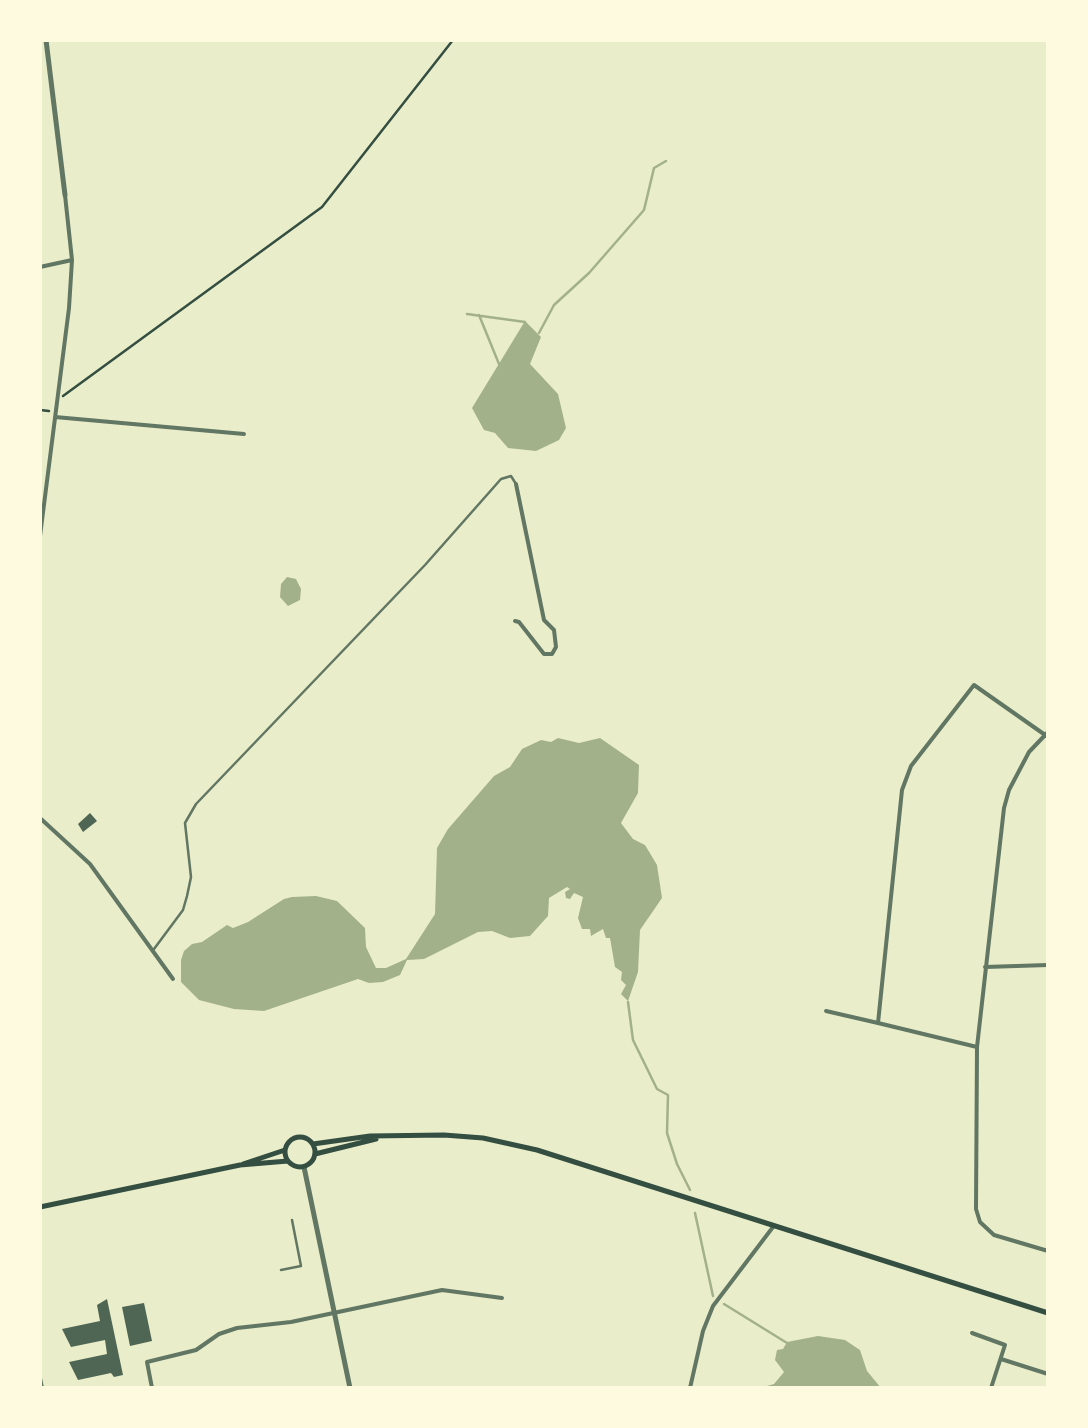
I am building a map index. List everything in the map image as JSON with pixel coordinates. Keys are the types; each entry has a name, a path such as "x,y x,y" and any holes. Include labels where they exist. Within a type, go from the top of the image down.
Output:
{"main road":[{"path":"313,1144 444,1135 501,1142 1048,1312"},
{"path":"40,1207 240,1165 285,1150 297,1137 313,1144 315,1154 310,1164 304,1166 288,1161 240,1165"},
{"path":"315,1154 379,1138"},
{"path":"285,1150 288,1161"}],"street":[{"path":"40,536 72,260 46,40"},
{"path":"40,267 72,260"},
{"path":"62,358 70,358"},
{"path":"55,415 244,434"},
{"path":"515,621 520,622 544,654 554,652 554,630 544,620 516,484"},
{"path":"878,1023 905,778 974,685 1047,734 1017,772 1004,808 977,1048 978,1216 986,1230 1048,1251"},
{"path":"40,818 90,864 173,979"},
{"path":"985,967 1048,966"},
{"path":"826,1011 977,1048"},
{"path":"304,1166 350,1388"},
{"path":"690,1388 713,1306 774,1225"},
{"path":"152,1388 147,1362 196,1350 227,1330 268,1326 442,1290 502,1298"},
{"path":"972,1334 1005,1344 991,1388"},
{"path":"1001,1358 1048,1374"},
{"path":"40,1378 42,1388"}],"lane":[{"path":"154,950 183,910 191,878 185,824 196,804 425,565 501,479 510,476 516,484"},
{"path":"280,1270 302,1266 292,1220"}],"path":[{"path":"57,399 322,207 453,40"},
{"path":"40,410 55,415"}],"shaded area":[{"path":"525,321 541,337 530,364 558,394 566,428 559,440 536,451 508,448 495,433 484,430 472,408"},
{"path":"287,577 296,579 301,589 300,600 288,606 280,597 281,584"},
{"path":"558,738 579,743 600,738 639,765 638,793 621,823 633,839 645,845 657,865 662,898 640,930 638,972 628,1001 621,994 626,985 621,980 622,972 615,967 610,938 606,938 603,929 591,936 590,929 582,929 578,918 583,897 574,893 566,898 565,892 570,889 567,887 549,898 548,916 530,936 510,938 492,931 478,932 424,959 407,960 400,975 383,982 358,979 264,1011 234,1009 199,1000 181,982 181,960 192,944 202,942 227,925 233,928 248,922 292,897 316,896 337,901 365,928 366,947 376,968 406,959 435,914 437,848 448,829 494,776 510,767 522,749 541,740 551,742"},
{"path":"818,1336 845,1340 860,1350 867,1371 881,1388 760,1388 774,1384 784,1372 775,1360 777,1350 787,1342"}],"building":[{"path":"90,813 97,821 83,832 78,824"},
{"path":"107,1299 123,1375 114,1377 111,1373 78,1380 69,1362 107,1354 105,1340 71,1347 62,1329 100,1321 97,1305"},
{"path":"144,1303 152,1341 130,1346 122,1307"}],"waterway":[{"path":"539,333 554,305 589,273 644,210 654,168 666,161"},
{"path":"467,314 525,322"},
{"path":"479,315 499,364"},
{"path":"628,1002 633,1040 657,1089 668,1095 667,1133 690,1190"},
{"path":"695,1213 713,1296"},
{"path":"724,1304 787,1343"}]}
